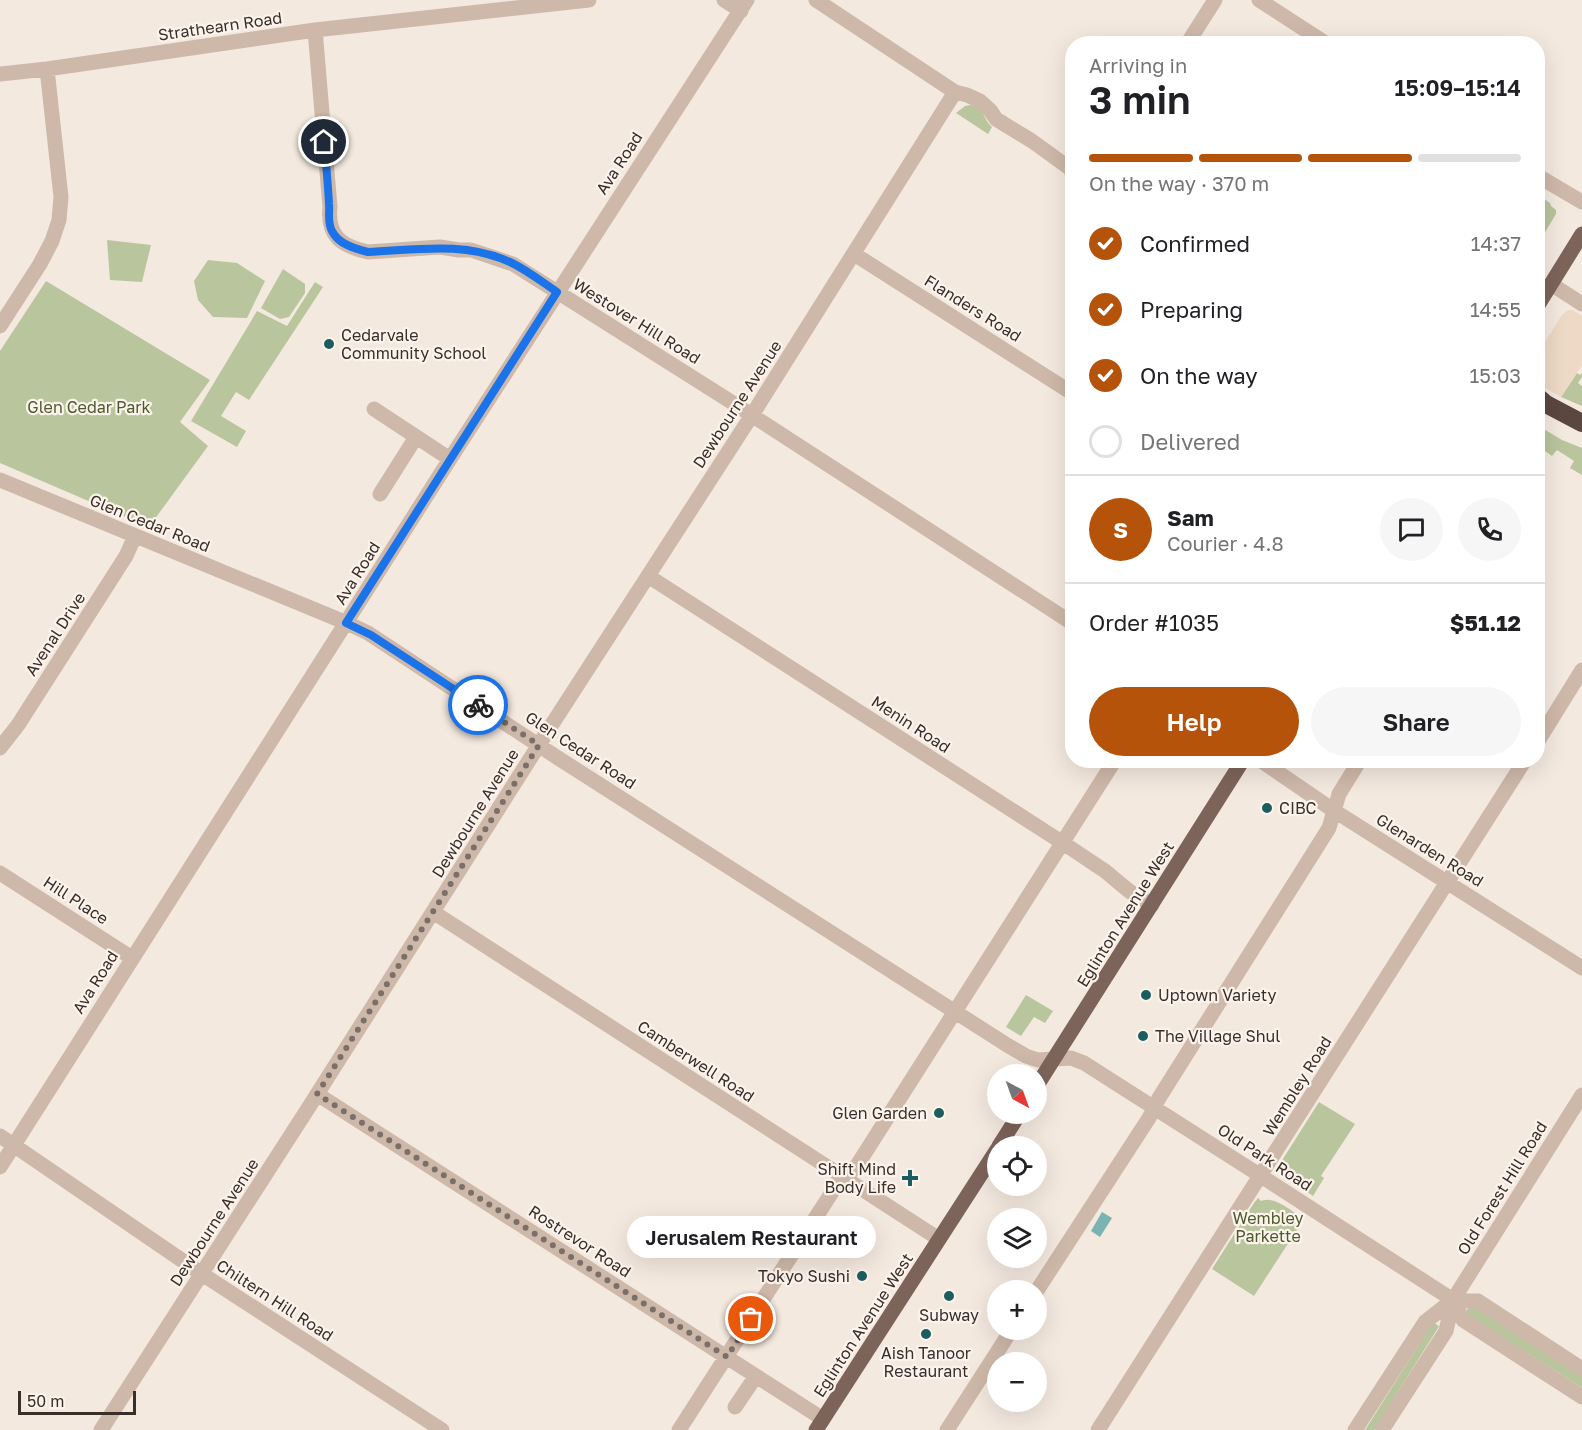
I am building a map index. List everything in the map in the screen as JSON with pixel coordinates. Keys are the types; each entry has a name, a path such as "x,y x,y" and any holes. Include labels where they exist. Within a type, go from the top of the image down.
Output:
{"highway":[{"path":"1545,404 1582,423"}],"main road":[{"path":"1545,294 1582,234"},
{"name":"Eglinton Avenue West","path":"1047,1070 1238,768"},
{"name":"Eglinton Avenue West","path":"819,1424 987,1164"}],"street":[{"name":"Strathearn Road","path":"0,74 315,30 589,0"},
{"path":"724,0 744,5"},
{"path":"816,0 955,92 980,101 996,119 1065,165"},
{"path":"1192,36 1215,0"},
{"path":"1259,0 1315,36"},
{"name":"Ava Road","path":"0,1167 450,459 744,5"},
{"name":"Westover Hill Road","path":"315,30 330,207 328,220 332,232 339,240 356,250 368,252 440,247 471,250 513,264 1065,618"},
{"path":"0,326 40,264 52,241 59,220 61,196 47,69"},
{"name":"Dewbourne Avenue","path":"101,1430 752,416 955,92"},
{"path":"1545,180 1582,202"},
{"name":"Flanders Road","path":"854,254 1065,389"},
{"path":"1551,284 1582,304"},
{"path":"374,409 450,459"},
{"path":"380,494 416,437"},
{"name":"Glen Cedar Road","path":"0,480 371,635 955,1012 1026,1056 1038,1060 1054,1059"},
{"name":"Avenal Drive","path":"0,748 18,725 120,566 135,536"},
{"name":"Menin Road","path":"648,576 1063,843 1152,905"},
{"path":"1545,730 1582,670"},
{"path":"679,1430 836,1186 856,1167 1110,768"},
{"name":"Glenarden Road","path":"1272,768 1333,810 1582,968"},
{"path":"1044,1280 1329,828 1339,794 1355,768"},
{"name":"Wembley Road","path":"1098,1430 1520,768"},
{"name":"Hill Place","path":"0,873 132,958"},
{"name":"Camberwell Road","path":"433,912 939,1239"},
{"name":"Old Park Road","path":"1054,1059 1071,1058 1084,1063 1261,1176 1452,1300 1463,1320 1582,1397"},
{"name":"Rostrevor Road","path":"317,1094 756,1376 819,1424"},
{"name":"Old Forest Hill Road","path":"1355,1430 1425,1322 1452,1300 1582,1095"},
{"name":"Chiltern Hill Road","path":"0,1136 202,1274 442,1430"},
{"name":"Old Park Road","path":"1452,1300 1478,1301 1582,1369"},
{"name":"Old Forest Hill Road","path":"1382,1430 1446,1331 1452,1300"},
{"path":"947,1430 1005,1340"},
{"path":"735,1407 756,1376"}],"green space":[{"path":"970,105 979,108 992,127 988,134 956,113"},
{"path":"1545,200 1556,210 1545,232"},
{"path":"107,240 151,245 142,282 110,280"},
{"path":"208,260 237,263 265,281 247,318 213,317 198,300 194,281"},
{"path":"283,269 305,284 305,293 289,317 280,319 261,308"},
{"name":"Glen Cedar Park","path":"46,281 210,380 180,422 208,446 149,527 0,463 0,351"},
{"path":"315,282 323,287 249,400 236,392 221,416 246,431 237,447 191,421 257,311 287,326"},
{"path":"1577,373 1580,375 1582,373 1578,383 1582,386 1582,406 1561,397"},
{"path":"1545,430 1582,448 1582,475 1570,468 1574,461 1557,450 1552,456 1545,451"},
{"path":"1026,995 1053,1011 1045,1023 1034,1017 1021,1036 1006,1027"},
{"name":"Wembley Parkette","path":"1319,1102 1355,1124 1321,1176 1324,1178 1313,1196 1284,1175 1284,1164 1281,1162"},
{"name":"Wembley Parkette","path":"1258,1198 1261,1201 1278,1202 1304,1219 1254,1296 1212,1269"},
{"path":"1469,1306 1473,1306 1582,1376 1582,1388 1468,1315 1466,1312"},
{"path":"1432,1324 1439,1326 1438,1328 1374,1430 1365,1430"}],"shaded area":[{"path":"1572,310 1582,316 1582,365 1561,397 1545,388 1545,342 1562,315"}],"water":[{"path":"1102,1212 1112,1218 1100,1237 1091,1231"}],"way so far":[{"path":"478,705 539,745 317,1094 727,1357 751,1319"}],"place":[{"name":"Cedarvale Community School","path":"329,344"},
{"name":"CIBC","path":"1267,808"},
{"name":"Uptown Variety","path":"1146,995"},
{"name":"The Village Shul","path":"1143,1036"},
{"name":"Glen Garden","path":"939,1113"},
{"name":"Shift Mind Body Life","path":"910,1178"},
{"name":"Tokyo Sushi","path":"862,1276"},
{"name":"Subway","path":"949,1296"},
{"name":"Jerusalem Restaurant","path":"751,1319"},
{"name":"Aish Tanoor Restaurant","path":"926,1334"}],"route":[{"path":"324,142 330,207 328,220 332,232 339,240 356,250 368,252 440,247 482,252 513,264 557,292 346,623 371,635 478,705"}]}
